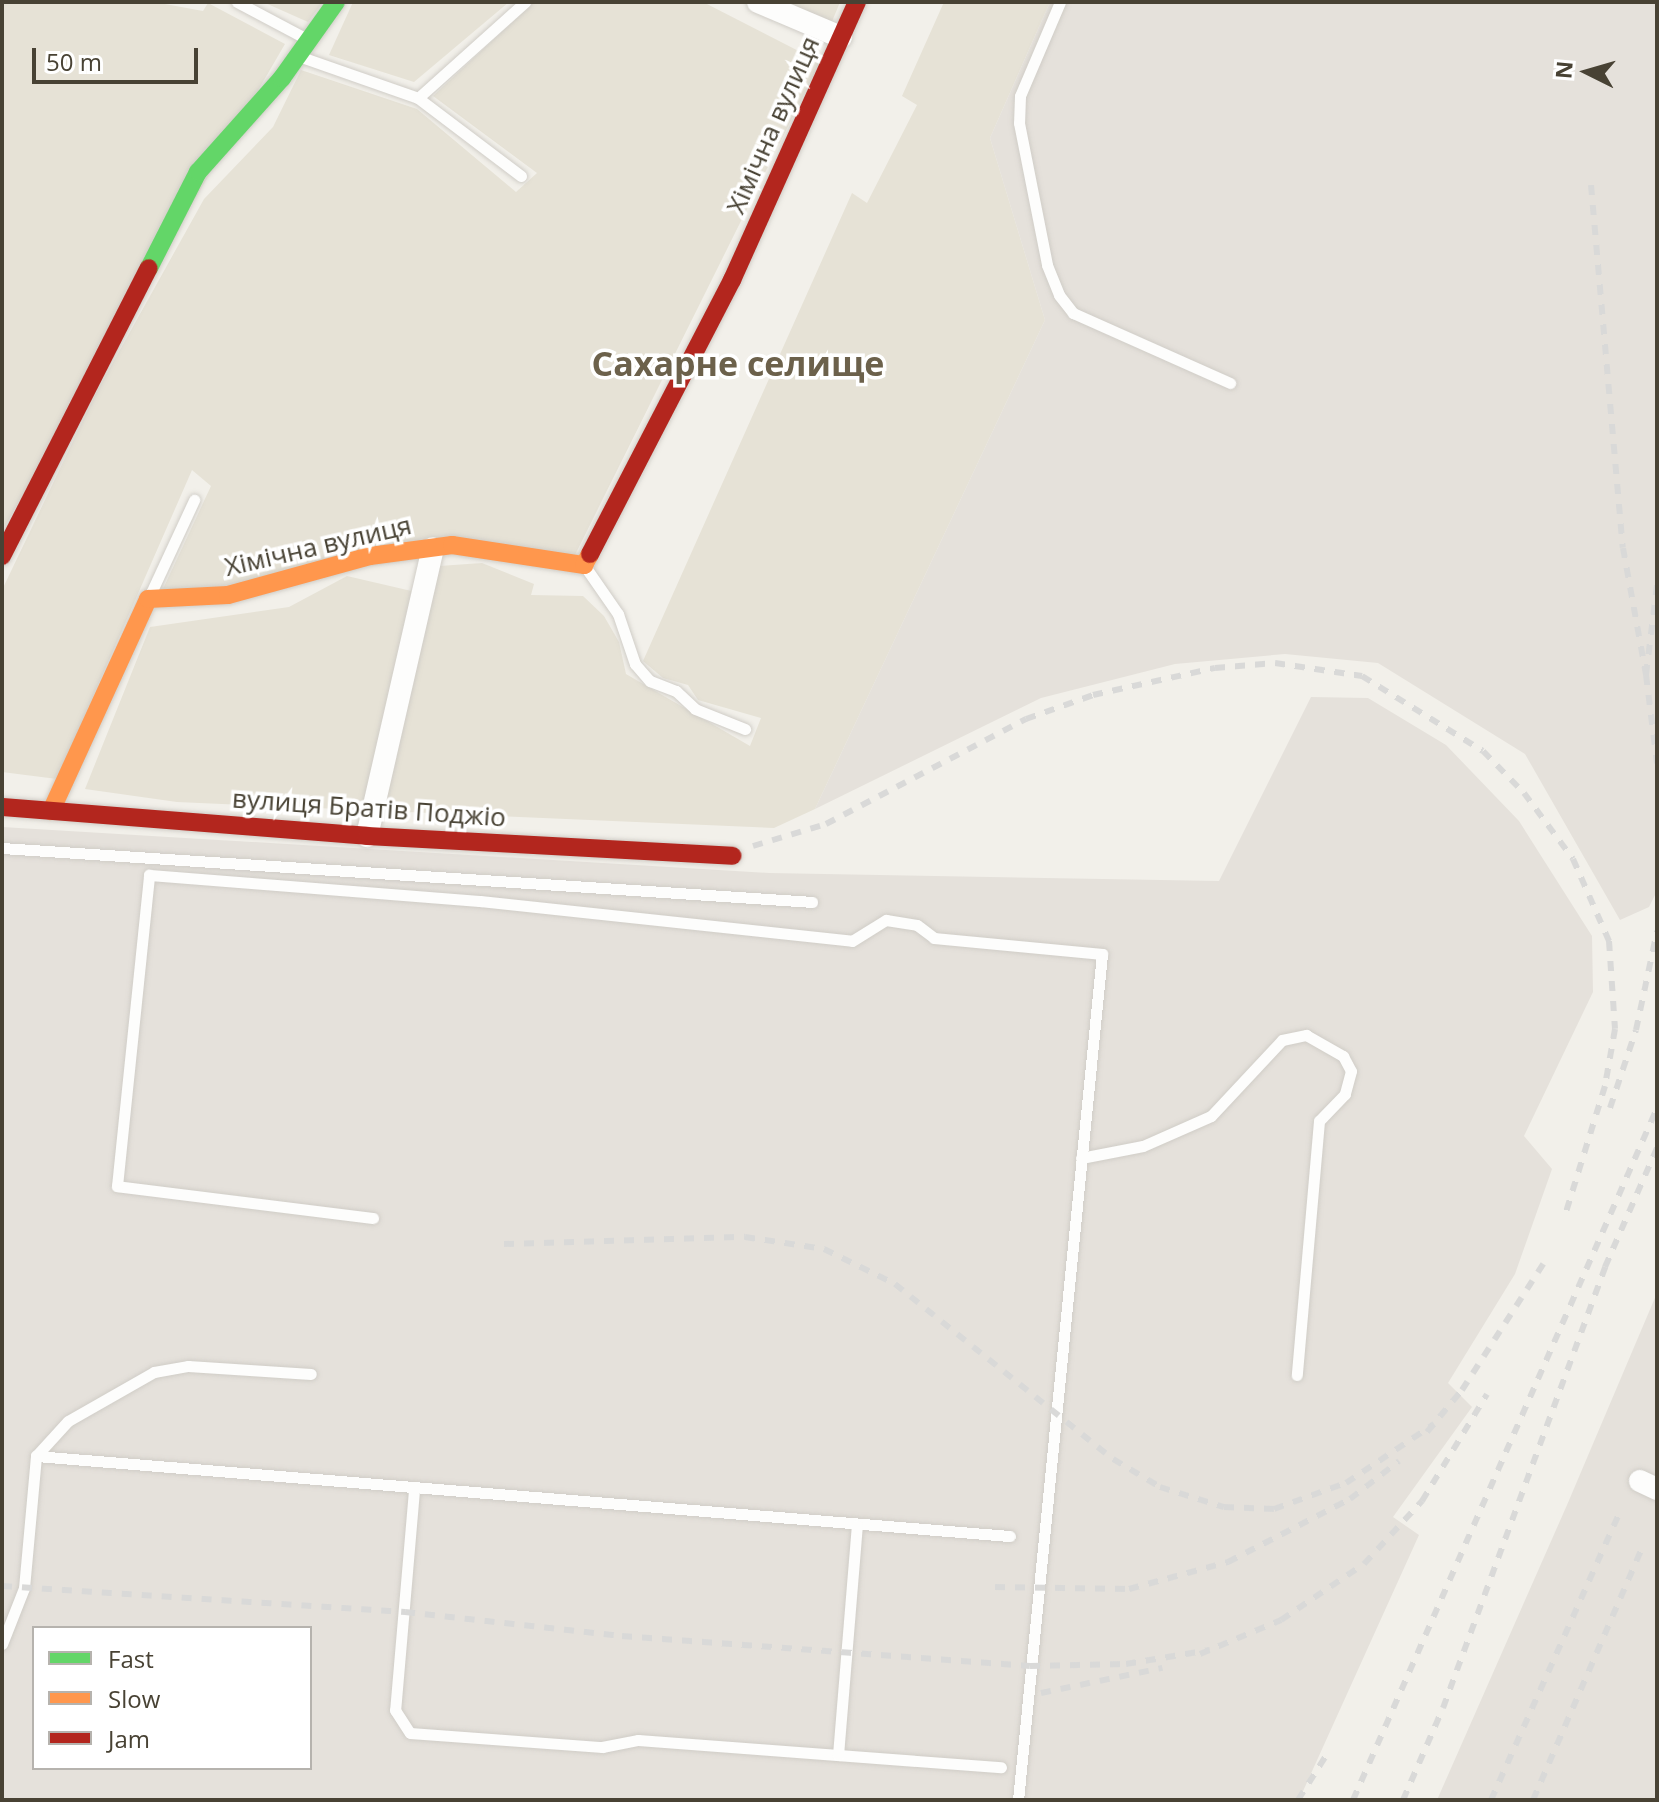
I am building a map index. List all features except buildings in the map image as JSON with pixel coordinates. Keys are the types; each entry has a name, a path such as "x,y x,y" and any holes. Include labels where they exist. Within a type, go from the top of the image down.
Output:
{"street":[{"path":"2,556 198,172 298,56 336,2"},
{"path":"758,2 841,37"},
{"name":"Хімічна вулиця","path":"148,599 228,595 370,556 433,548 478,546 584,565 725,294 857,2"},
{"path":"367,836 433,548"},
{"path":"51,811 148,599"},
{"name":"вулиця Братів Поджіо","path":"2,807 367,836 732,856"}],"lane":[{"path":"237,2 309,40"},
{"path":"418,98 525,2"},
{"path":"1060,2 1020,96 1019,123 1047,265 1059,295 1073,313 1230,383"},
{"path":"298,56 418,98 521,176"},
{"path":"148,599 194,500"},
{"path":"584,565 618,614 635,664 650,681 676,691 695,709 745,729"},
{"path":"2,848 812,902"},
{"path":"373,1218 117,1186 149,875 480,901 852,941 886,920 917,925 934,938 1102,954 1018,1800"},
{"path":"1081,1158 1143,1146 1211,1116 1282,1040 1306,1035 1343,1056 1351,1071 1345,1094 1319,1121 1297,1375"},
{"path":"2,1644 24,1588 36,1456 68,1421 154,1372 188,1366 311,1374"},
{"path":"36,1456 414,1490 1010,1536"},
{"path":"414,1490 395,1710 410,1733 602,1747 638,1740 1001,1767"},
{"path":"838,1755 857,1526"}],"shaded area":[{"path":"2,2 154,2 203,11 208,3 285,44 2,531"},
{"path":"263,2 323,2 308,22"},
{"path":"353,2 509,2 414,82 329,55"},
{"path":"534,2 703,2 820,62 573,559 506,546 189,593 162,591 211,486 192,470 57,779 2,772 2,590 96,393 204,199 273,127 301,70 417,109 516,192 537,173 433,96"},
{"path":"788,2 840,2 831,24"},
{"path":"944,2 1050,2 990,138 1045,320 815,809 774,828 177,802 85,789 150,627 289,607 347,576 420,593 425,567 482,563 534,584 531,595 583,596 604,616 619,642 626,674 750,746 761,718 698,700 688,685 663,678 643,661 852,193 867,203 917,105 902,96"},
{"path":"1050,2 1657,2 1657,891 1649,907 1620,920 1525,754 1378,663 1285,654 1175,664 1041,698 815,809 1045,320 990,138"},
{"path":"1311,697 1368,698 1446,745 1519,821 1592,936 1593,992 1524,1136 1552,1169 1515,1274 1448,1383 1472,1407 1393,1517 1419,1535 1299,1800 2,1800 2,827 769,873 1219,881"},
{"path":"1657,1293 1657,1800 1437,1800 1567,1505"}],"railway":[{"path":"1591,185 1623,548 1646,675"},
{"path":"1657,585 1646,675 1657,763"},
{"path":"753,846 826,824 1026,719 1093,695 1215,668 1275,663 1362,676 1483,751 1524,793 1573,859 1609,941 1615,1029 1605,1086 1566,1212"},
{"path":"1610,1108 1636,1030 1657,931"},
{"path":"1353,1800 1657,1108"},
{"path":"1403,1800 1443,1708 1605,1267 1657,1148"},
{"path":"504,1244 745,1237 824,1249 895,1284 1113,1459 1160,1487 1224,1507 1274,1509 1346,1483 1434,1424"},
{"path":"1427,1432 1462,1390 1545,1261"},
{"path":"1200,1654 1281,1620 1364,1564 1422,1501 1487,1394"},
{"path":"995,1587 1129,1589 1228,1562 1350,1499 1399,1461"},
{"path":"1491,1800 1618,1516"},
{"path":"1533,1800 1641,1550"},
{"path":"2,1586 405,1612 622,1636 1030,1666 1126,1664 1210,1650"},
{"path":"1041,1693 1162,1668"},
{"path":"1298,1800 1329,1751"}],"traffic: fast":[{"path":"149,268 198,172 282,78 336,2"}],"traffic: slow":[{"path":"51,811 148,599 228,595 370,556 452,545 584,565 590,554"}],"traffic: jam":[{"path":"590,554 732,280 857,2"},
{"path":"2,556 149,268"},
{"path":"2,807 367,836 732,856"}],"district":[{"name":"Сахарне селище","path":"738,364"}]}
